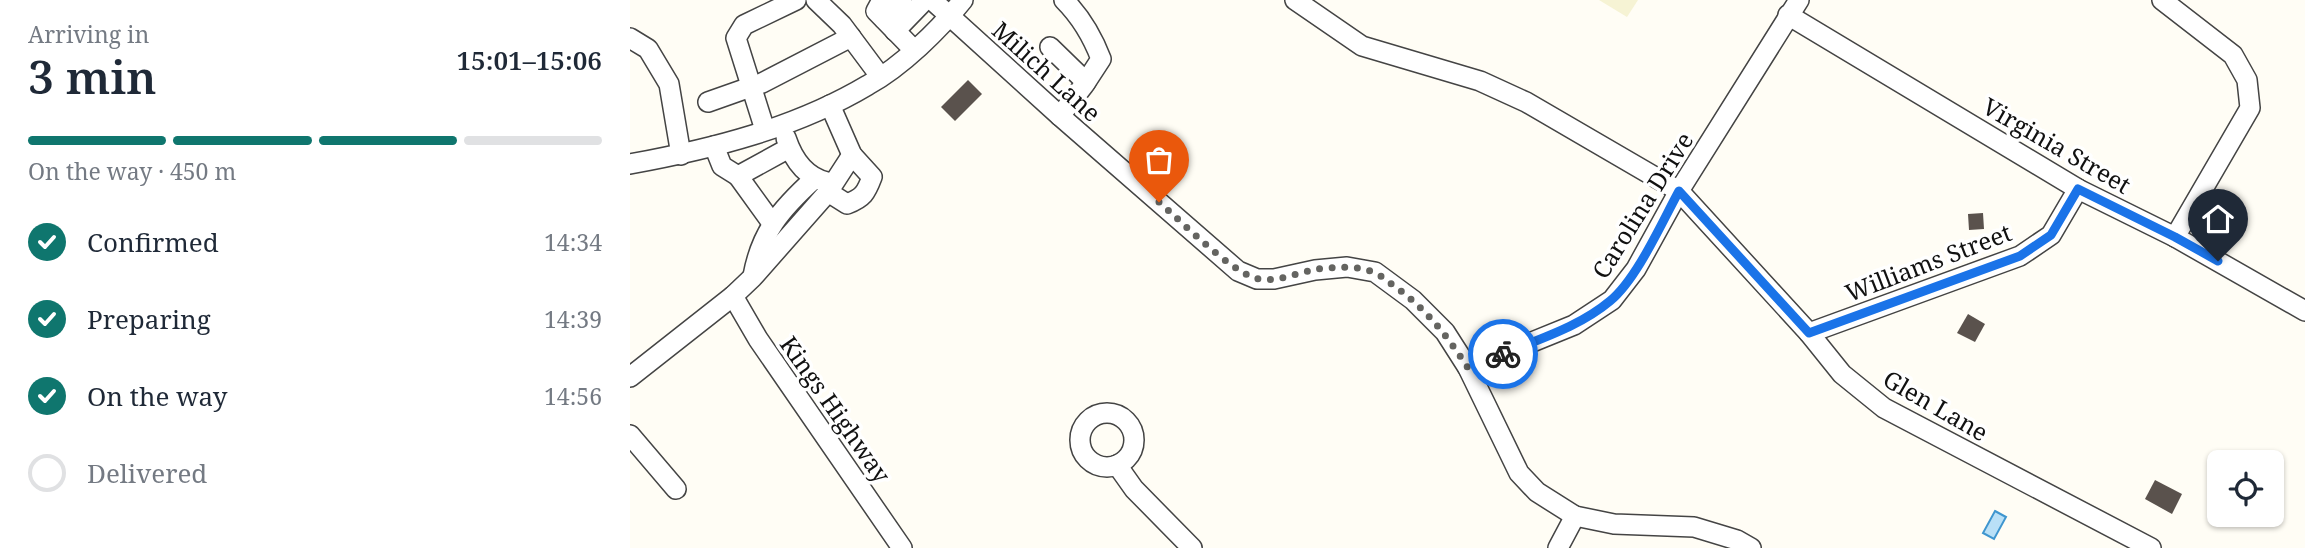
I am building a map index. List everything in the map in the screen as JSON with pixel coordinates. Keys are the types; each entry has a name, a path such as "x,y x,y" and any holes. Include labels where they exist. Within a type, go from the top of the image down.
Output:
{"street":[{"path":"796,0 744,24 736,38 751,87 773,127 802,168 847,204 860,199 866,193 872,177 852,155 830,105"},
{"path":"816,0 851,37 880,76"},
{"path":"887,17 902,0"},
{"path":"887,17 925,0"},
{"name":"Milich Lane","path":"932,0 1238,271 1257,279 1274,279 1315,270 1348,267 1375,272 1413,300 1445,332 1468,368"},
{"path":"630,164 714,146 830,105 870,85 914,50 950,17 963,0"},
{"path":"1060,116 1101,59 1095,44 1064,0"},
{"path":"1295,0 1362,46 1480,82 1526,102 1679,191"},
{"path":"2162,0 2233,55 2247,80 2249,108 2175,237"},
{"name":"Carolina Drive","path":"1468,368 1574,325 1612,300 1636,269 1679,191 1793,7"},
{"name":"Virginia Street","path":"1793,7 2078,189 2175,237 2305,311"},
{"path":"887,17 914,50"},
{"path":"708,102 751,87 851,37"},
{"path":"630,38 648,49 669,84 681,155"},
{"path":"1050,47 1086,82"},
{"path":"714,146 722,166 738,176 772,223"},
{"path":"738,176 789,148"},
{"path":"630,377 733,296 753,277 825,184 852,155"},
{"path":"753,277 758,251 772,223 795,197 825,184"},
{"name":"Williams Street","path":"1809,333 2020,256 2051,235 2078,189"},
{"name":"Glen Lane","path":"1679,191 1809,333 1842,374 1884,408 2151,548"},
{"name":"Kings Highway","path":"733,296 758,339 902,548"},
{"path":"1468,368 1519,472 1537,492 1575,516 1614,524 1694,527 1737,540 1751,548"},
{"path":"630,435 676,489"},
{"path":"1117,465 1133,489 1192,548"},
{"path":"1558,548 1575,516"}],"shaded area":[{"path":"1599,0 1638,0 1627,17"}],"water":[{"path":"1995,511 2006,517 1994,539 1983,533"}],"building":[{"path":"968,80 982,94 955,121 941,107"},
{"path":"1983,213 1984,229 1969,230 1968,214"},
{"path":"1968,314 1985,324 1975,342 1957,333"},
{"path":"2155,480 2182,494 2172,514 2145,499"}],"way so far":[{"path":"1159,202 1238,271 1257,279 1274,279 1315,270 1348,267 1375,272 1413,300 1445,332 1468,368 1503,354"}],"route":[{"path":"1503,354 1574,325 1612,300 1636,269 1679,191 1809,333 2020,256 2051,235 2078,189 2218,261"}]}
